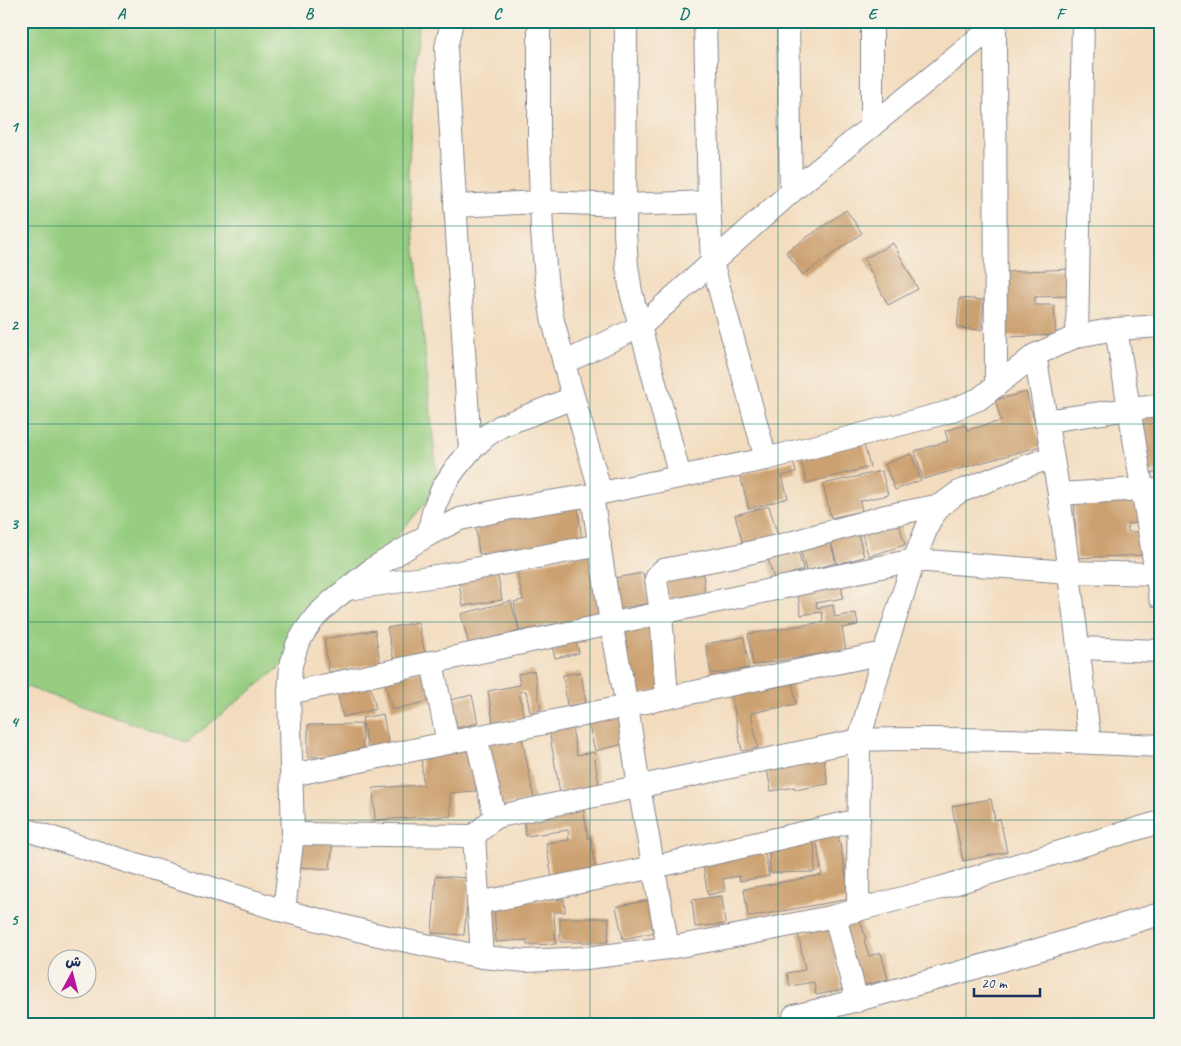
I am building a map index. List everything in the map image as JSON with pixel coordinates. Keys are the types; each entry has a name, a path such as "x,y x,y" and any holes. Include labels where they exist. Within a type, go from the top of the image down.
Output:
{"street":[{"path":"452,21 446,48 470,451"},
{"path":"539,21 539,143 546,279 552,318 597,494 600,545 611,624 627,706 639,787 668,948"},
{"path":"626,21 625,204 627,266 631,292 680,477"},
{"path":"705,21 712,262 766,459"},
{"path":"788,21 791,192"},
{"path":"872,21 872,126"},
{"path":"1077,336 1083,21"},
{"path":"564,363 641,326 791,192 995,24"},
{"path":"995,24 996,386"},
{"path":"456,206 541,202 625,204 709,202"},
{"path":"284,911 293,834 290,693 291,665 296,645 316,616 372,569 460,518 597,494 766,459 946,413 978,399 1034,355 1077,336 1116,329 1160,326"},
{"path":"1116,329 1129,409 1151,490 1160,597"},
{"path":"1034,355 1059,494 1090,742"},
{"path":"428,535 434,508 443,487 470,451 486,436 501,426 573,398"},
{"path":"1046,421 1160,406"},
{"path":"858,910 859,740 884,653 914,560 930,520 942,505 958,492 1052,457"},
{"path":"1059,494 1151,490"},
{"path":"667,698 661,613 656,579 663,570 744,554 885,516 942,505"},
{"path":"346,590 443,575 600,545"},
{"path":"290,693 914,560 1068,572 1158,574"},
{"path":"1079,648 1160,651"},
{"path":"292,775 884,653"},
{"path":"432,662 448,743"},
{"path":"476,737 495,817"},
{"path":"293,834 474,836 495,817 859,740 1090,742 1160,746"},
{"path":"478,903 654,867 859,820"},
{"path":"21,828 284,911 374,934 482,957 526,961 586,958 668,948 835,916 940,888 1160,822"},
{"path":"474,836 482,957"},
{"path":"794,1016 857,1001 1160,914"},
{"path":"835,916 857,1001"}],"green space":[{"path":"21,21 418,21 408,176 438,489 289,660 187,742 21,685"}],"building":[{"path":"846,210 862,233 803,275 786,252"},
{"path":"893,243 918,289 888,305 864,259"},
{"path":"1070,269 1069,296 1035,297 1035,305 1054,305 1056,335 1006,337 1003,272"},
{"path":"960,298 984,300 981,330 957,328"},
{"path":"1026,392 1041,446 923,479 915,451 948,441 945,431 965,425 967,430 1001,421 995,400"},
{"path":"1160,412 1160,471 1148,473 1141,414"},
{"path":"863,441 870,467 807,483 800,458"},
{"path":"911,454 921,480 895,490 885,464"},
{"path":"793,461 796,472 782,476 788,498 749,509 740,476"},
{"path":"882,471 888,495 860,501 862,511 831,518 823,484"},
{"path":"1141,495 1142,523 1127,524 1128,532 1145,531 1146,555 1077,558 1074,498"},
{"path":"769,506 778,536 743,545 735,515"},
{"path":"578,507 582,541 479,554 475,520"},
{"path":"897,517 905,545 869,556 860,529"},
{"path":"857,530 864,557 837,564 830,537"},
{"path":"829,538 836,563 806,571 799,546"},
{"path":"797,547 803,570 774,579 767,556"},
{"path":"596,552 607,614 520,631 514,602 523,600 516,568"},
{"path":"703,570 705,597 668,600 666,573"},
{"path":"497,571 502,600 463,606 458,577"},
{"path":"643,573 649,603 615,609 609,579"},
{"path":"841,582 843,598 816,603 817,608 833,605 835,617 856,613 858,625 842,628 846,650 753,665 748,634 823,622 822,612 801,615 797,589"},
{"path":"511,601 519,631 469,645 461,614"},
{"path":"651,621 663,690 629,696 617,628"},
{"path":"418,622 425,654 394,661 387,628"},
{"path":"375,630 380,663 329,672 324,639"},
{"path":"575,636 579,653 555,658 551,642"},
{"path":"744,637 749,668 711,674 706,644"},
{"path":"426,670 433,700 392,710 384,679"},
{"path":"534,671 541,710 530,712 526,691 519,692 524,717 493,722 488,691 520,685 518,674"},
{"path":"581,672 586,703 567,706 563,675"},
{"path":"791,675 796,704 751,713 758,748 742,751 730,688"},
{"path":"369,680 376,709 343,717 336,688"},
{"path":"472,695 478,723 457,728 450,700"},
{"path":"620,711 628,743 595,751 587,718"},
{"path":"383,714 389,747 368,750 362,718"},
{"path":"571,722 577,755 594,752 599,787 560,793 548,725"},
{"path":"362,724 363,755 308,757 308,725"},
{"path":"521,732 534,799 501,806 488,738"},
{"path":"473,749 476,791 450,793 451,816 375,820 373,788 423,785 421,752"},
{"path":"823,755 828,784 795,790 795,787 771,791 766,763"},
{"path":"991,799 995,820 1000,819 1007,852 963,861 952,806"},
{"path":"583,807 588,838 591,838 596,872 552,878 546,843 569,840 568,830 526,836 523,816"},
{"path":"838,833 850,899 748,917 744,889 822,875 816,837"},
{"path":"303,841 333,843 330,869 300,867"},
{"path":"814,843 815,872 770,873 769,844"},
{"path":"764,849 769,876 740,881 739,876 723,879 725,891 708,895 702,861"},
{"path":"436,876 469,878 464,935 432,933"},
{"path":"722,896 725,924 695,927 692,900"},
{"path":"564,899 565,912 554,912 556,944 527,945 527,940 496,942 494,903"},
{"path":"648,900 655,932 623,939 616,907"},
{"path":"560,918 609,918 608,942 560,942"},
{"path":"860,920 869,956 881,953 888,979 859,987 841,925"},
{"path":"829,928 842,990 816,995 814,982 790,986 787,973 805,970 798,933"}]}
